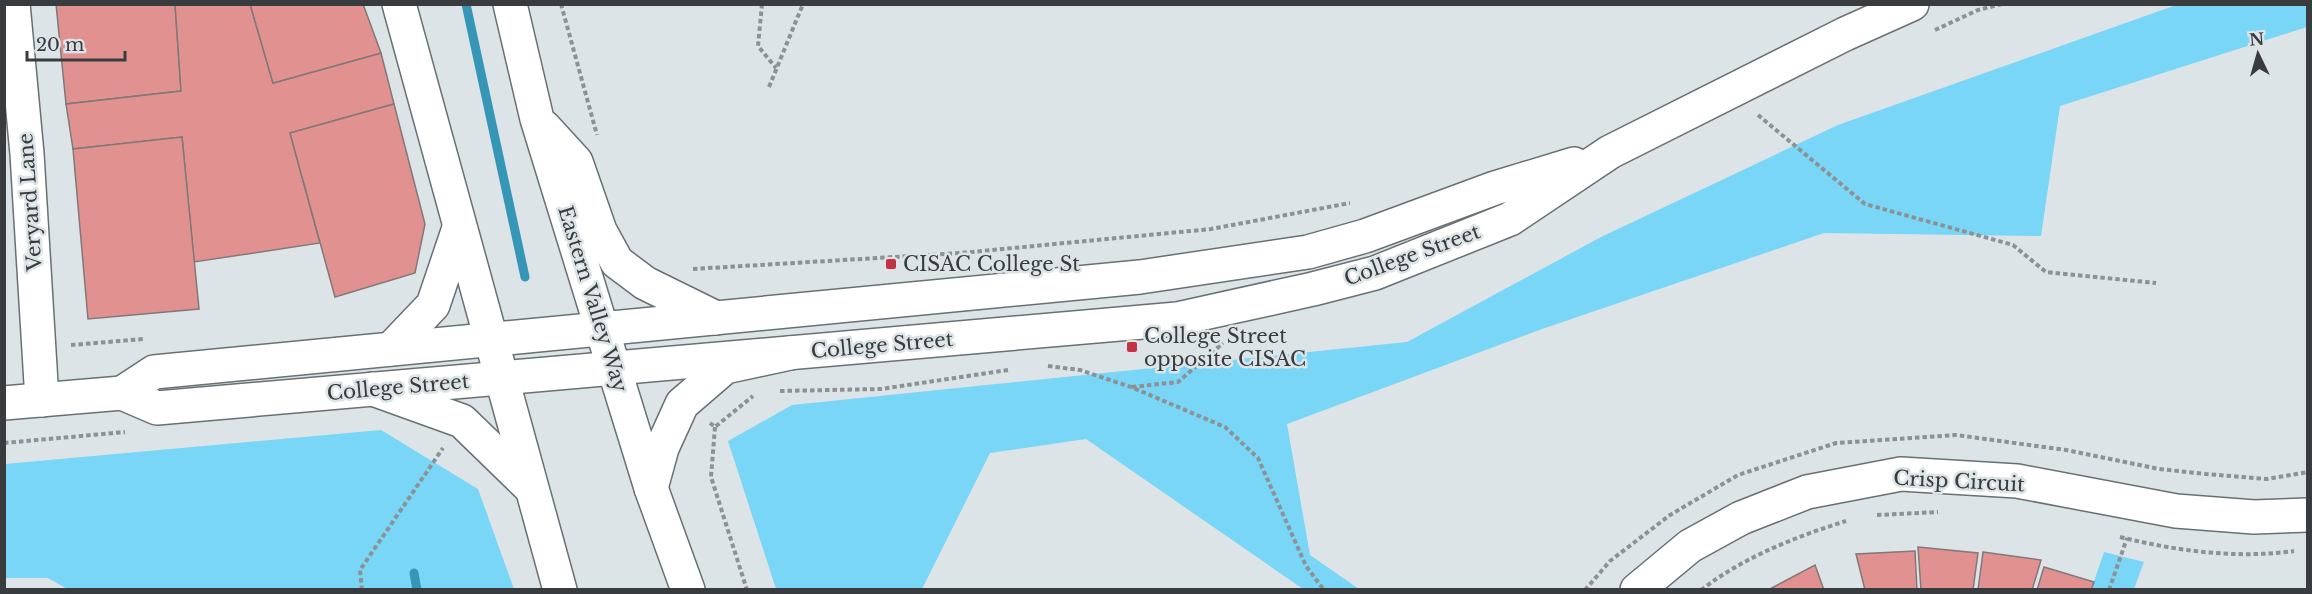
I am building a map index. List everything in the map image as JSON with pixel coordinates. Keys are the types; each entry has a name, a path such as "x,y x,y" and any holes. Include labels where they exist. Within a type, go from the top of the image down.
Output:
{"street":[{"name":"Veryard Lane","path":"14,4 27,154 42,400"},
{"path":"399,4 560,590"},
{"name":"Eastern Valley Way","path":"510,4 537,119 651,488 688,590"},
{"name":"College Street","path":"4,403 122,393 157,408 1176,319 1375,273 1510,219 1610,152 1845,34 1912,4"},
{"path":"537,119 576,162 600,231 617,262 645,283 716,318"},
{"name":"College Street","path":"122,393 154,372 1140,277 1308,252 1365,236 1495,188 1610,152"},
{"path":"391,349 433,305 459,228"},
{"path":"651,488 662,448 682,404 725,367 790,353"},
{"path":"374,389 462,421 532,488"},
{"name":"Crisp Circuit","path":"1637,590 1690,546 1741,518 1807,492 1901,474 2017,482 2139,503 2176,512 2254,517 2307,514"}],"path":[{"path":"561,4 598,138"},
{"path":"762,4 758,46 776,68"},
{"path":"769,87 803,4"},
{"path":"1757,115 1865,204 2013,245 2046,272 2156,283"},
{"path":"692,269 961,253 1211,229 1353,203"},
{"path":"1040,365 1080,370 1131,387 1225,427 1258,458 1306,566 1324,590"},
{"path":"770,391 881,389 1017,368"},
{"path":"747,590 711,477 716,427 759,391"},
{"path":"682,404 716,427"},
{"path":"362,590 360,570 462,421"},
{"path":"2109,590 2139,503"},
{"path":"1872,515 1947,512"},
{"path":"1701,590 1719,576 1797,536 1851,519"},
{"path":"2116,536 2156,546 2216,554 2272,554 2298,550"}],"shaded area":[{"path":"2179,4 2307,5 2307,27 2060,106 2041,236 1824,233 1542,329 1287,424 1310,555 1359,589 1303,589 1086,439 990,453 922,589 776,589 728,441 792,405 1407,342 1601,237 1838,125"},
{"path":"381,430 478,489 514,589 69,590 48,578 5,578 5,464"},
{"path":"2104,552 2144,562 2134,589 2091,590"}],"building":[{"path":"56,4 175,4 181,91 66,104"},
{"path":"175,4 250,4 273,83 381,53 394,104 290,133 320,243 194,262 182,137 73,149 66,104 181,91"},
{"path":"250,4 363,4 381,53 273,83"},
{"path":"394,104 425,224 415,273 335,297 290,133"},
{"path":"182,137 199,309 88,319 73,149"},
{"path":"1918,547 1978,553 1973,590 1921,590"},
{"path":"1915,551 1917,590 1865,590 1856,554"},
{"path":"1983,552 2041,560 2032,590 1978,590"},
{"path":"1815,565 1824,590 1768,590"},
{"path":"2044,567 2094,582 2091,590 2037,590"}],"waterway":[{"path":"466,4 525,277"},
{"path":"414,573 417,590"}],"place":[{"name":"CISAC College St","path":"891,264"},
{"name":"College Street opposite CISAC","path":"1132,347"}]}
